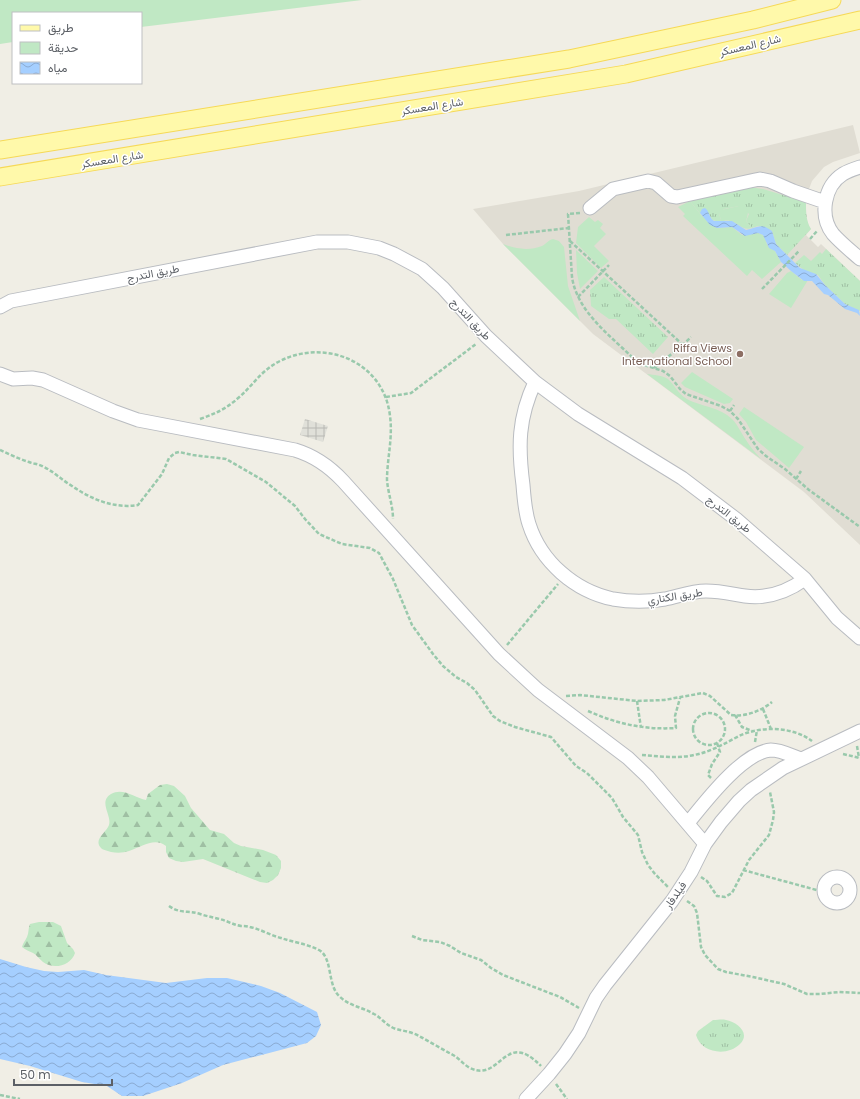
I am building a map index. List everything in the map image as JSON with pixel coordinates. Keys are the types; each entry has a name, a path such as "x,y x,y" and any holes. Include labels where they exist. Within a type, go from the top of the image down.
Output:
{"main road":[{"path":"0,150 569,59 754,20 832,0"},
{"name":"شارع المعسكر","path":"0,177 626,74 860,20"}],"street":[{"path":"860,168 843,174 835,181 829,188 825,202 825,216 832,234 860,259"},
{"path":"590,208 614,189 648,181 656,183 671,196 677,197 755,180 765,180 807,197 825,202"},
{"name":"طريق التدرج","path":"0,307 11,301 301,244 317,242 348,242 371,246 394,254 422,269 443,288 486,336 535,382 578,414 682,478 751,531 805,579 837,618 860,638"},
{"path":"0,374 13,379 32,378 43,380 113,412 138,420 295,450 308,454 320,461 336,473 499,654 538,690 628,758 645,773 705,844"},
{"name":"طريق الكناري","path":"535,382 526,404 520,431 520,462 526,514 539,546 546,557 564,576 587,590 600,595 626,601 640,602 653,601 692,592 706,591 745,596 768,596 787,590 805,579"},
{"name":"فيلدفار","path":"526,1099 549,1074 578,1033 596,998 614,972 672,901 692,872 705,844 730,811 751,790 783,768 860,731"},
{"path":"688,823 719,786 740,767 762,753 773,750 801,759"},
{"path":"841,877 847,882 855,895 837,903 830,901 824,892 827,881 841,877"}],"path":[{"path":"568,214 573,281 578,297 592,318 635,360 670,376 686,394 721,406 730,411 738,419 758,449 809,490 860,527"},
{"path":"506,235 569,228"},
{"path":"810,239 819,230"},
{"path":"570,241 683,345"},
{"path":"762,289 799,251"},
{"path":"578,297 609,265"},
{"path":"386,397 411,393 486,336"},
{"path":"654,368 691,337"},
{"path":"198,420 219,412 228,406 237,399 258,377 280,361 310,352 343,356 352,360 361,366 376,381 386,397 390,416 391,428 387,482 394,516 391,528 388,532"},
{"path":"730,411 734,405"},
{"path":"0,450 28,462 43,466 71,486 98,500 109,504 127,507 138,505 162,474 169,458 175,453 179,452 226,459 266,482 295,506 305,520 320,534 342,544 370,548 378,553 393,580 412,625 443,666 456,677 467,683 493,716 500,721 515,727 551,737 576,766 588,773 612,798 623,816 638,835 642,852 648,866 676,894 694,906 699,925 701,947 705,955 718,969 784,984 807,994 839,992 860,993"},
{"path":"796,479 801,471"},
{"path":"499,654 564,576"},
{"path":"550,699 580,695 637,701 680,698 696,693 703,693 710,696 731,715 745,714 763,709 772,702"},
{"path":"566,696 571,702"},
{"path":"583,708 606,719 622,724 641,728 676,728 676,711 680,698"},
{"path":"637,701 641,728"},
{"path":"763,709 771,730"},
{"path":"712,713 722,718 725,723 726,729 724,735 717,743 706,745 696,739 693,734 694,723 701,714 712,713"},
{"path":"735,715 742,727 752,731"},
{"path":"628,758 642,755 684,757 718,747 752,731 771,730 785,730 801,734 822,749"},
{"path":"717,743 720,752 712,764 708,775 719,786"},
{"path":"692,872 707,881 717,896 725,897 732,893 749,860 769,835 773,820 773,803 767,779"},
{"path":"743,870 824,892"},
{"path":"169,906 180,912 198,914 232,924 248,926 319,950 324,954 332,986 338,995 347,1002 374,1014 384,1023 396,1029 418,1036 454,1055 470,1068 477,1070 490,1070 504,1057 511,1053 516,1052 526,1055 536,1061 549,1074 567,1099"},
{"path":"412,936 422,940 440,942 461,953 481,960 503,975 560,997 576,1006 586,1015"},
{"path":"0,1095 20,1099"}],"shaded area":[{"name":"Riffa Views International School","path":"853,125 860,153 833,162 824,167 812,181 806,202 806,216 808,225 811,229 806,235 818,247 821,244 860,281 860,545 804,492 593,334 503,244 473,209 579,191"},
{"path":"305,419 328,426 323,442 300,435"}],"green space":[{"path":"0,0 362,0 142,27 142,12 12,12 12,42 0,44"},
{"path":"748,187 763,189 806,202 807,220 811,229 787,255 776,244 772,231 758,226 752,228 746,221 749,214 739,206 724,209 719,214 721,220 720,222 712,220 709,214 700,213 701,215 690,201"},
{"path":"690,201 701,215 717,228 732,227 742,235 758,233 763,235 767,245 775,251 781,262 762,279 752,270 747,276 683,216 685,214 678,207"},
{"path":"743,205 748,210 746,221 752,228 743,228 729,221 720,222 721,220 719,214 721,210"},
{"path":"589,217 595,222 598,220 603,224 600,228 606,234 594,246 609,261 601,268 576,243 578,227"},
{"path":"553,239 559,241 564,247 568,286 580,321 503,244 517,248 537,248"},
{"path":"826,249 860,281 860,311 845,304 825,285 818,275 805,271 795,263 804,255 811,261 820,252 822,254"},
{"path":"576,250 598,271 580,289 577,273"},
{"path":"791,271 802,280 808,280 791,308 769,294 787,273"},
{"path":"604,277 668,337 653,354 616,319 609,319 591,306 590,290"},
{"path":"692,372 733,399 730,403 724,404 685,387 681,383"},
{"path":"647,374 658,375 668,379 681,395 687,399 727,415 738,426 749,445 761,459"},
{"path":"744,407 804,447 789,468 756,440 746,422 739,414"},
{"path":"167,784 174,786 185,796 191,808 210,830 224,834 234,843 241,846 263,850 276,855 281,861 281,868 278,875 267,883 260,882 203,859 183,862 176,861 169,858 166,852 166,846 157,842 118,853 102,849 99,846 99,840 109,825 109,817 105,805 107,797 115,792 124,792 146,800 148,794 160,785"},
{"path":"39,922 53,922 61,926 67,943 75,953 66,964 52,966 43,962 34,954 22,947 28,935 30,924"},
{"path":"713,1020 726,1020 738,1026 743,1032 744,1036 740,1044 735,1048 722,1052 703,1046 696,1035 698,1031"}],"water":[{"path":"705,208 714,221 732,221 746,230 763,226 772,231 776,244 800,268 816,274 845,304 859,310 860,316 857,313 845,309 828,295 824,294 812,281 804,281 791,271 781,262 775,251 769,248 763,235 758,233 745,236 732,227 717,228 710,225 700,213 702,209"},
{"path":"0,959 44,971 58,972 84,970 106,975 166,983 207,978 227,978 261,986 280,993 317,1012 321,1025 316,1036 307,1043 223,1065 182,1083 143,1096 122,1096 107,1086 82,1082 30,1066 0,1059"}],"place":[{"name":"Riffa Views International School","path":"740,354"}]}
